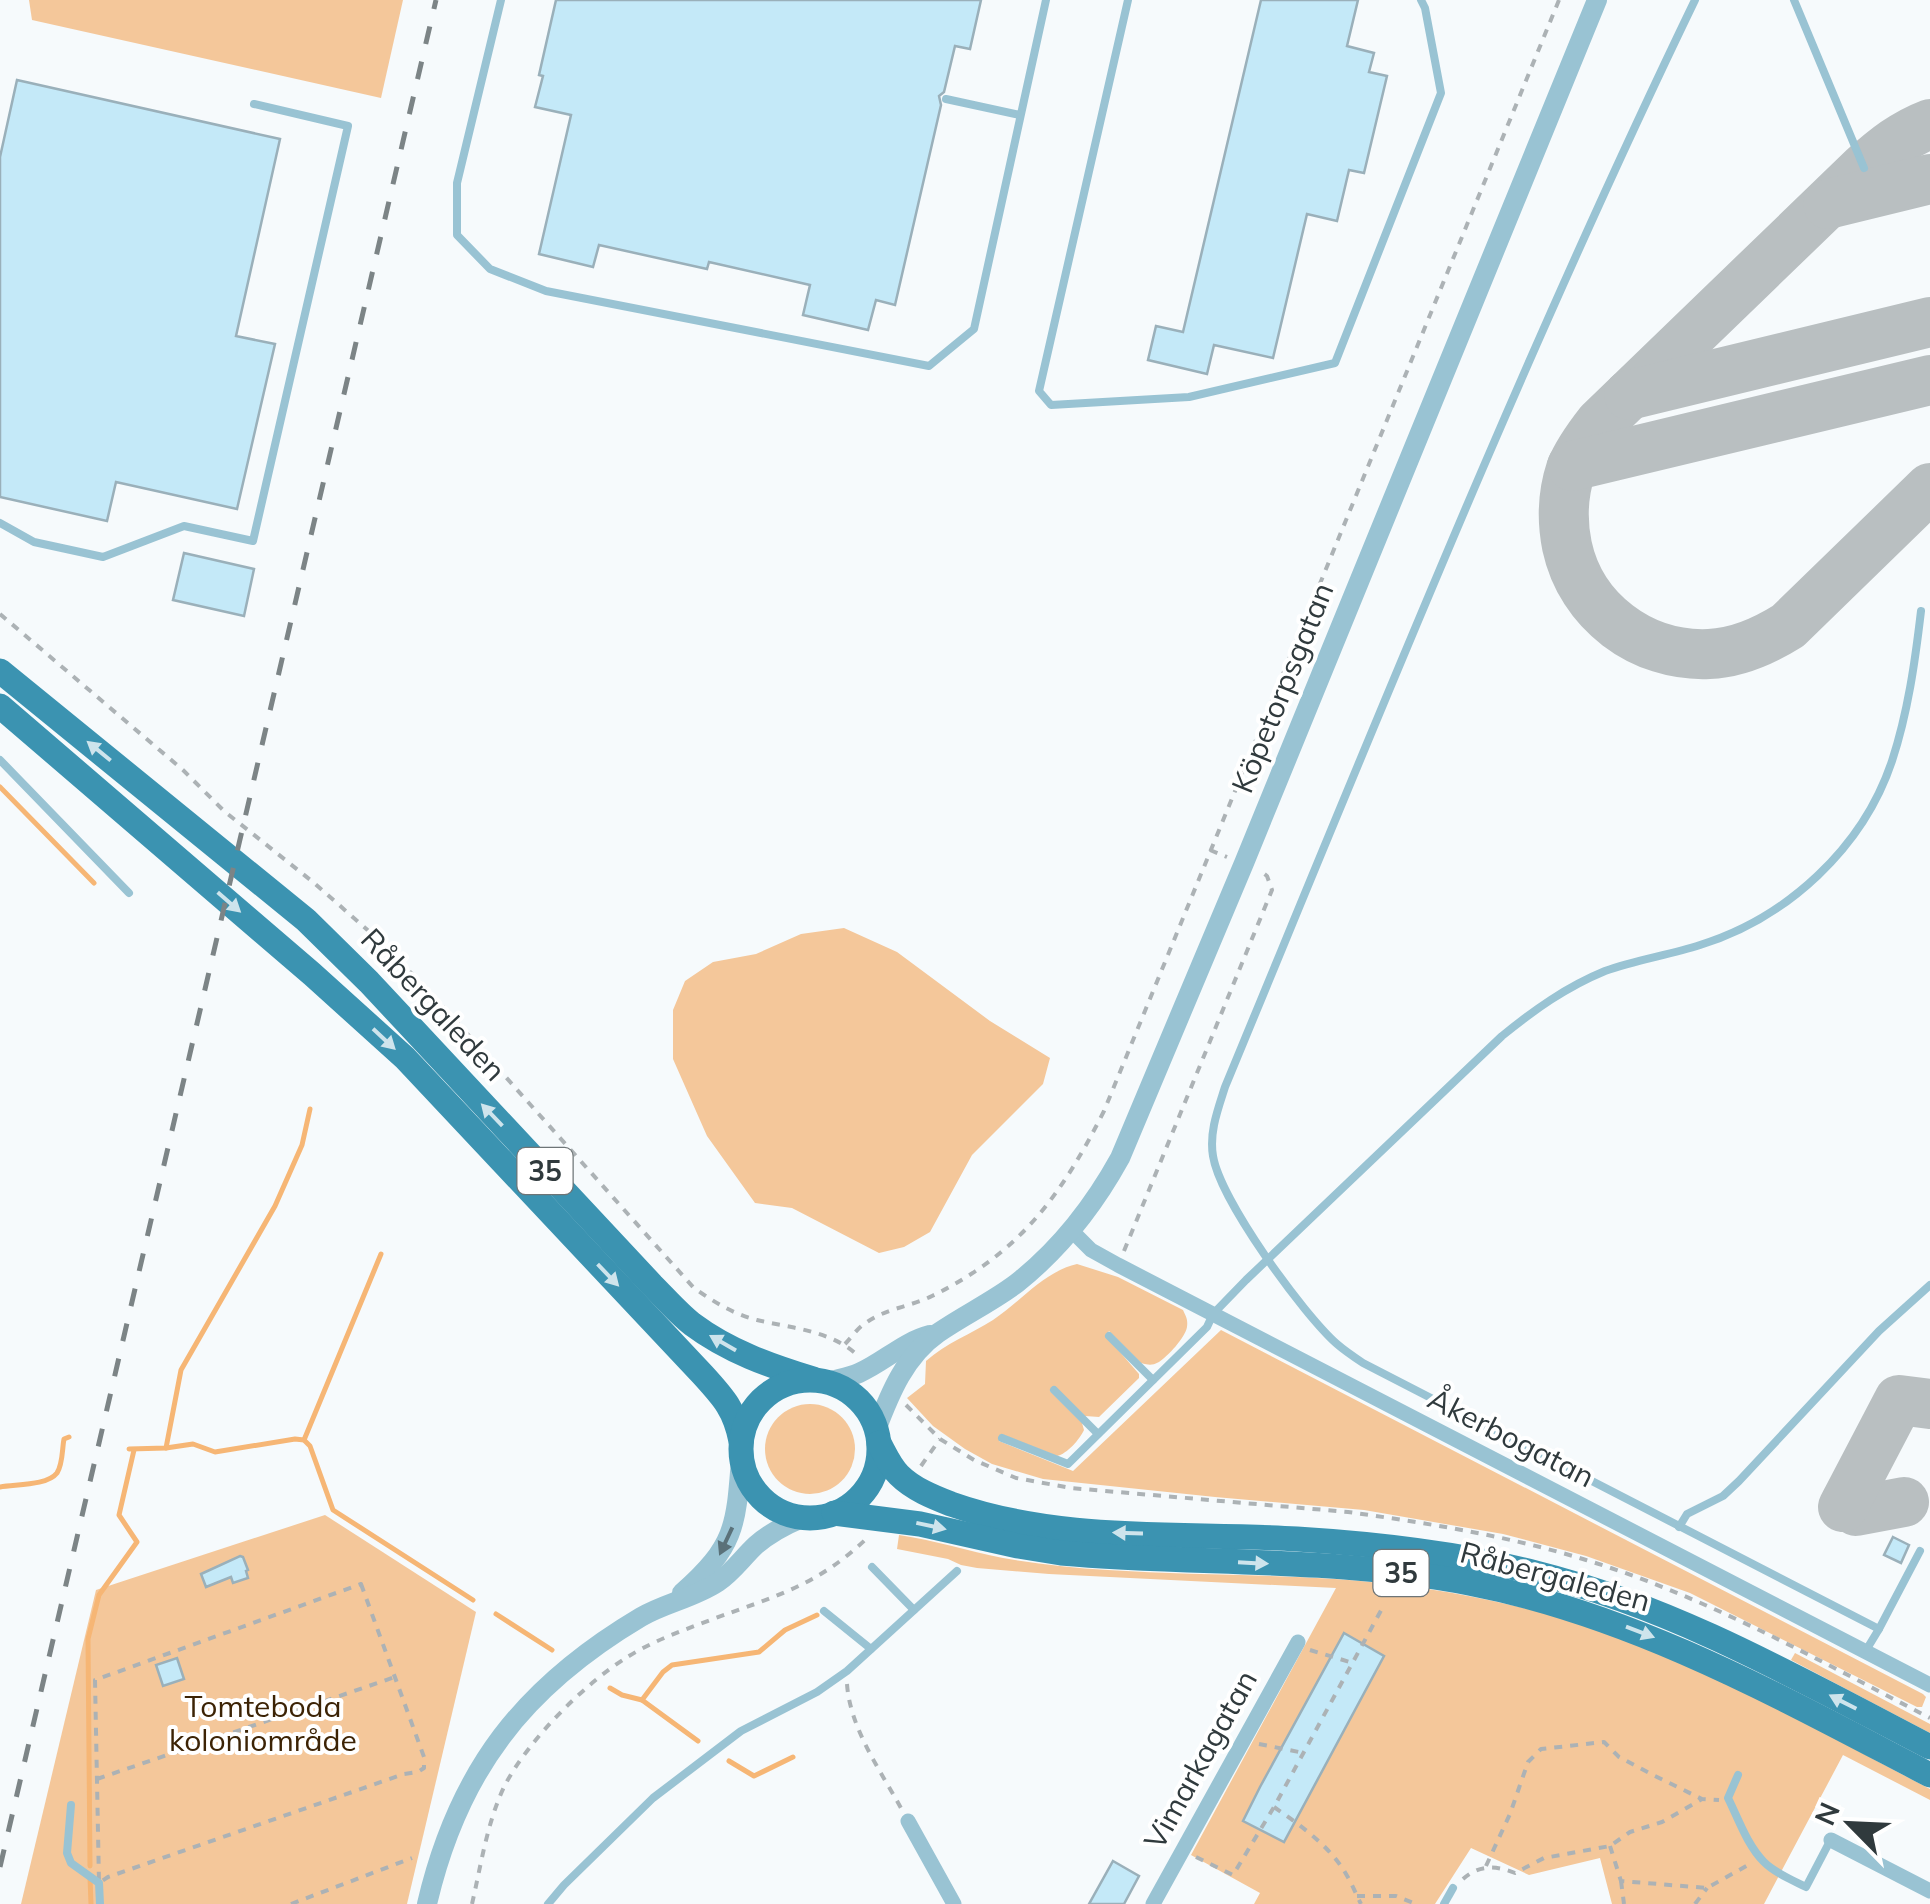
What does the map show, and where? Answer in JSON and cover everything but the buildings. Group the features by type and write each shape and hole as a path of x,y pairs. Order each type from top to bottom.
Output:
{"main road":[{"name":"Råbergaleden","path":"0,671 306,920 690,1322 764,1364 820,1380"},
{"name":"Råbergaleden","path":"0,706 404,1058 729,1404 737,1421 741,1450"},
{"name":"35","path":"820,1380 844,1389 858,1400 869,1413 878,1436"},
{"path":"741,1450 751,1412 764,1396 792,1382 820,1380"},
{"name":"Råbergaleden","path":"878,1436 898,1474 923,1492 984,1514 1024,1523 1102,1532 1291,1539 1404,1548 1536,1573 1635,1604 1722,1641 1930,1747"},
{"path":"834,1514 854,1502 868,1486 877,1465 878,1436"},
{"name":"35","path":"741,1450 748,1480 780,1512 802,1518 834,1514"},
{"name":"Råbergaleden","path":"834,1514 920,1524 1060,1552 1342,1566 1469,1583 1529,1597 1669,1644 1930,1775"}],"street":[{"name":"Köpetorpsgatan","path":"878,1436 896,1382 906,1366 937,1334 1016,1284 1055,1250 1106,1184 1134,1128 1244,863 1597,0"},
{"name":"Åkerbogatan","path":"1072,1231 1091,1250 1930,1685"},
{"name":"Köpetorpsgatan","path":"820,1380 857,1374 919,1338 937,1334"},
{"path":"671,1603 709,1570 722,1552 738,1504 741,1450"},
{"path":"427,1904 456,1812 479,1769 513,1720 549,1683 596,1645 645,1615 718,1582 777,1529 802,1518"},
{"name":"Vimarkagatan","path":"1153,1904 1297,1644"},
{"path":"908,1821 954,1904"},
{"path":"1831,1840 1930,1891"}],"lane":[{"path":"501,0 457,183 457,235 490,270 546,291 928,366 974,329 1046,0"},
{"path":"1128,0 1039,391 1051,405 1188,397 1335,363 1441,93 1421,0"},
{"path":"1694,0 1478,477 1224,1086 1214,1118 1213,1158 1230,1198 1268,1260 1337,1344 1363,1362 1879,1630"},
{"path":"1794,0 1864,168"},
{"path":"946,99 1020,115"},
{"path":"0,523 34,542 102,557 184,526 253,541 348,126 254,104"},
{"path":"1002,1438 1068,1464 1207,1327 1213,1314 1502,1036 1551,998 1605,972 1736,932 1806,886 1864,819 1891,763 1909,694 1921,611"},
{"path":"0,760 130,893"},
{"path":"1678,1528 1687,1514 1723,1496 1739,1481 1879,1331 1930,1284"},
{"path":"1110,1336 1153,1380"},
{"path":"1054,1390 1098,1434"},
{"path":"1865,1652 1920,1551"},
{"path":"872,1567 914,1610"},
{"path":"548,1904 653,1798 741,1731 818,1692 846,1671 957,1570"},
{"path":"824,1611 871,1650"},
{"path":"1738,1774 1728,1798 1762,1861 1806,1887 1831,1840"},
{"path":"71,1806 67,1853 71,1862 99,1883 100,1904"},
{"path":"1444,1904 1453,1888"}],"path":[{"path":"845,1344 868,1320 929,1297 1004,1250 1047,1206 1083,1152 1104,1112 1559,0"},
{"path":"0,614 183,770 224,811 372,934 429,991 693,1286 736,1313 845,1344 863,1359"},
{"path":"1118,1264 1272,890 1262,871 1210,850"},
{"path":"915,1474 940,1439"},
{"path":"472,1904 490,1826 505,1786 526,1753 586,1689 628,1656 671,1635 766,1602 813,1580 874,1530"},
{"path":"361,1584 424,1757 424,1768 99,1883 95,1680 361,1584"},
{"path":"1183,1850 1233,1875 1384,1605"},
{"path":"1297,1644 1353,1663"},
{"path":"846,1671 848,1699 864,1740 908,1821"},
{"path":"97,1779 395,1677"},
{"path":"1923,1715 1930,1702"},
{"path":"1243,1741 1304,1754"},
{"path":"1453,1888 1468,1874 1486,1866 1515,1872 1544,1858 1610,1846 1630,1832 1662,1822 1702,1800 1619,1756 1604,1742 1541,1749 1528,1762 1486,1866"},
{"path":"1274,1807 1323,1844 1346,1872 1361,1904"},
{"path":"1610,1846 1624,1904"},
{"path":"292,1904 412,1858"},
{"path":"1695,1904 1706,1888 1762,1861"},
{"path":"1621,1881 1706,1888"},
{"path":"1357,1896 1396,1896 1416,1904"}],"green space":[{"path":"29,0 403,0 381,98 32,20"},
{"path":"844,928 897,952 990,1021 1050,1058 1043,1084 972,1155 930,1232 904,1247 879,1253 792,1208 755,1203 707,1136 673,1059 673,1010 685,981 713,962 756,954 801,934"},
{"path":"1077,1264 1118,1277 1183,1310 1186,1331 1167,1356 1150,1365 1141,1363 1109,1331 1106,1336 1139,1378 1099,1417 1085,1416 1054,1386 1050,1391 1082,1423 1084,1430 1065,1452 1057,1456 1001,1434 999,1441 1073,1471 1221,1330 1923,1694 1926,1697 1922,1707 1690,1593 1586,1556 1503,1534 1364,1510 1043,1479 992,1464 933,1426 907,1398 925,1384 926,1361 993,1320 1054,1273"},
{"path":"810,1404 842,1417 855,1449 842,1481 810,1494 778,1481 765,1449 778,1417"},
{"name":"Tomteboda koloniområde","path":"325,1515 476,1612 407,1904 21,1904 96,1590"},
{"path":"899,1535 1055,1566 1358,1581 1448,1592 1515,1606 1624,1639 1728,1684 1930,1789 1930,1800 1843,1755 1764,1904 1612,1904 1600,1858 1529,1875 1471,1848 1435,1904 1254,1904 1260,1893 1191,1855 1336,1588 977,1568 897,1549"},
{"path":"1795,1653 1930,1724 1930,1733 1791,1660"}],"waterway":[{"path":"0,787 94,883"},
{"path":"166,1448 181,1370 275,1206 302,1145 310,1109"},
{"path":"304,1440 381,1254"},
{"path":"0,1487 52,1477 60,1465 64,1439 69,1437"},
{"path":"129,1449 193,1444 215,1452 304,1440 310,1446 333,1510 473,1600"},
{"path":"90,1866 88,1639 99,1595 137,1542 119,1515 134,1450"},
{"path":"496,1614 552,1650"},
{"path":"642,1700 672,1665 759,1652 785,1630 817,1615"},
{"path":"610,1688 642,1700 698,1741"},
{"path":"729,1761 754,1776 793,1757"},
{"path":"90,1877 91,1904"}],"taxiway":[{"path":"1930,124 1895,143 1864,168 1600,423 1571,469 1565,497 1565,536 1574,569 1586,591 1618,626 1660,648 1720,653 1750,645 1788,626 1930,488"},
{"path":"1828,204 1930,179"},
{"path":"1629,395 1930,322"},
{"path":"1572,466 1930,380"},
{"path":"1843,1507 1899,1400 1930,1404"},
{"path":"1846,1502 1856,1511 1904,1502"}],"railway":[{"path":"0,1867 436,0"}]}
